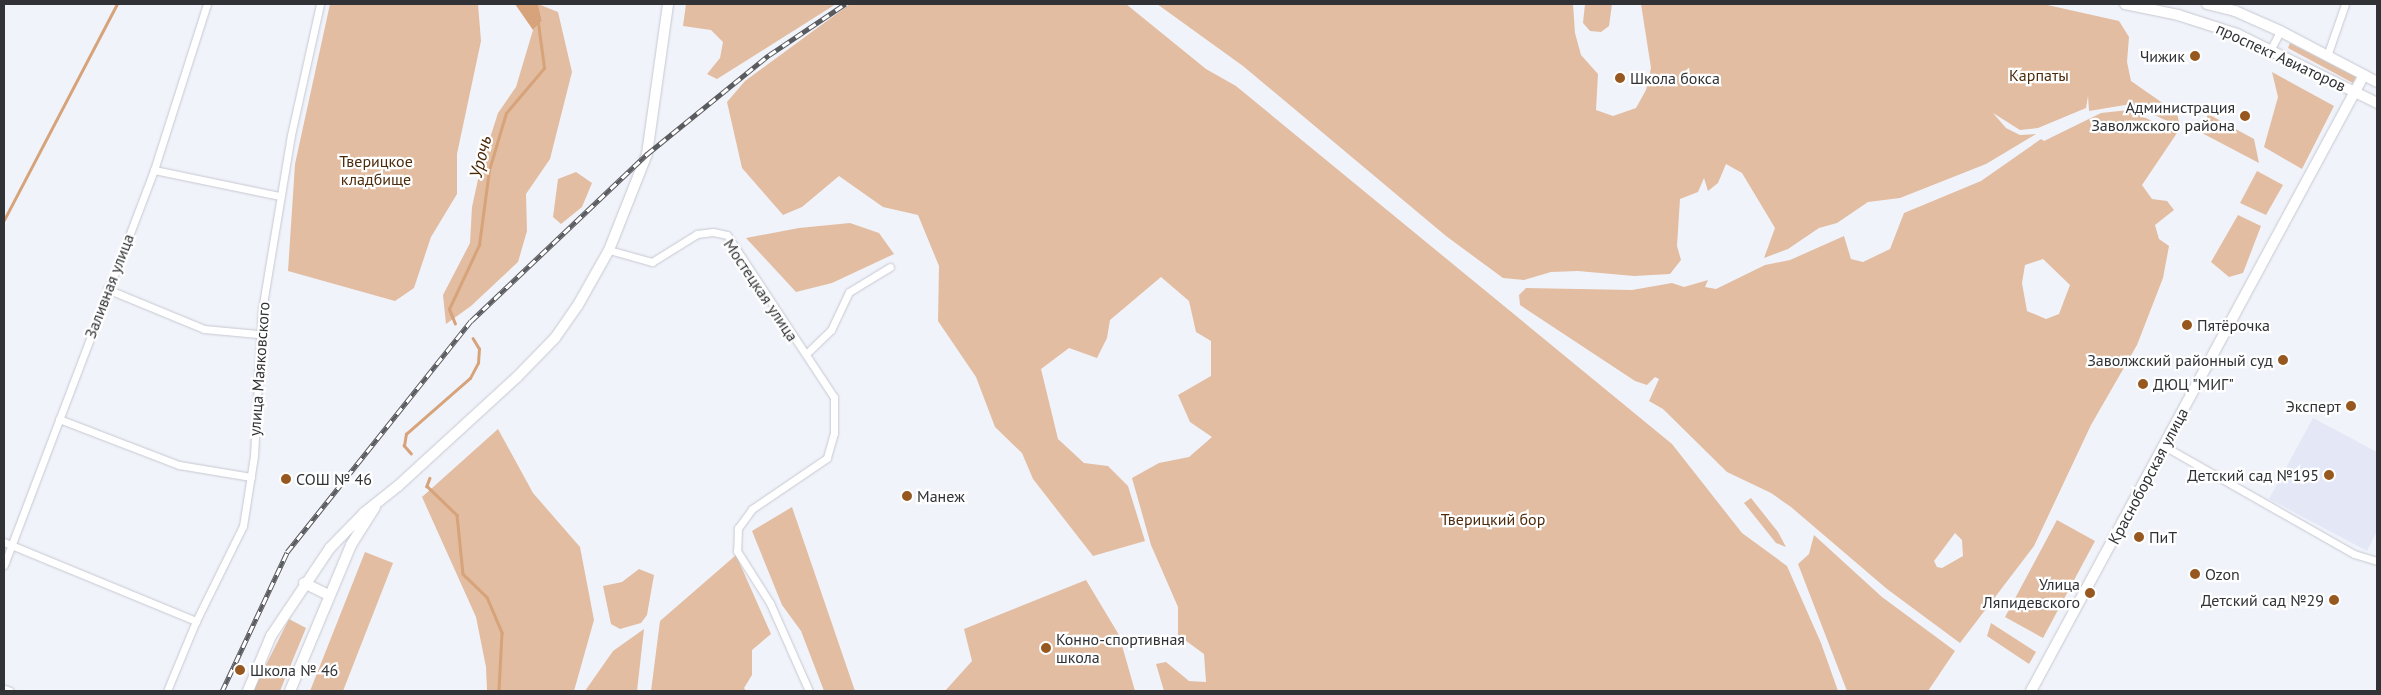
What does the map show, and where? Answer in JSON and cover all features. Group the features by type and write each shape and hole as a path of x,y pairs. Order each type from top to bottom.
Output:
{"main road":[{"path":"248,691 271,636 304,583 330,548 517,377 554,338 578,305 609,250 646,154 668,4"},
{"name":"проспект Авиаторов","path":"2125,4 2208,23 2271,49 2377,103"},
{"name":"проспект Авиаторов","path":"2208,4 2235,11 2280,31 2377,82"},
{"name":"Красноборская улица","path":"2031,691 2364,75"},
{"path":"290,691 351,545 379,502"},
{"path":"304,583 329,595"}],"street":[{"name":"Заливная улица","path":"4,565 107,289 154,170 207,4"},
{"name":"улица Маяковского","path":"167,691 196,621 243,526 251,477 258,334 280,196 320,4"},
{"path":"2327,56 2344,4"},
{"path":"2271,49 2280,31"},
{"path":"154,170 280,196"},
{"name":"Мостецкая улица","path":"609,250 652,262 697,234 713,232 727,235 834,397 834,433 827,458 752,509 738,528 737,551 770,603 809,691"},
{"path":"806,354 831,330 849,292 890,268"},
{"path":"107,289 204,330 258,334"},
{"path":"59,419 179,465 251,477"},
{"path":"2164,446 2354,554 2377,560"},
{"path":"4,542 196,621"},
{"path":"4,689 10,691"}],"shaded area":[{"path":"515,4 538,4 542,21 533,30"},
{"name":"Детский сад №195","path":"2313,418 2377,452 2377,531 2367,551 2269,499"}],"green space":[{"name":"Тверицкое кладбище","path":"330,4 478,4 481,41 457,154 457,194 431,237 414,288 395,301 288,271 295,164"},
{"path":"538,4 558,12 572,72 550,159 526,194 527,231 518,262 471,306 446,324 443,295 470,243 472,207 481,166 498,113 516,87 533,30 542,21"},
{"path":"686,4 836,4 717,79 707,74 720,58 723,42 711,30 683,26"},
{"name":"Тверицкий бор","path":"850,4 1126,4 1206,69 1236,86 1672,444 1742,533 1787,566 1821,643 1838,691 1164,691 1156,664 1166,662 1189,681 1206,682 1204,654 1178,635 1178,607 1151,545 1132,478 1159,463 1189,457 1212,437 1190,422 1178,395 1211,376 1211,341 1196,332 1189,301 1161,277 1110,320 1107,338 1097,358 1069,348 1041,369 1058,439 1084,463 1108,466 1128,486 1145,541 1093,556 1033,479 1022,453 995,427 976,377 938,321 939,266 918,215 883,207 839,176 802,207 783,215 742,168 727,102 745,81"},
{"name":"Карпаты","path":"1157,4 1573,4 1575,33 1581,55 1598,74 1596,110 1613,116 1636,108 1646,90 1651,68 1641,4 2043,4 2119,21 2129,37 2127,62 2131,81 2177,113 2180,127 2131,104 2089,111 2088,96 2086,108 2038,128 2020,130 1993,113 2006,128 2020,135 2036,134 1986,164 1900,198 1868,202 1837,223 1819,228 1788,249 1764,258 1775,228 1742,173 1726,164 1718,183 1708,191 1704,178 1698,192 1680,199 1677,246 1681,260 1670,274 1634,276 1578,271 1551,272 1524,280 1503,278 1446,236 1243,66"},
{"path":"1585,4 1612,4 1609,26 1601,32 1590,31 1583,23"},
{"path":"2290,43 2356,77 2353,83 2288,48"},
{"path":"2272,72 2334,106 2302,169 2264,147 2278,97"},
{"path":"2129,110 2177,133 2142,185 2152,199 2167,201 2174,210 2155,225 2159,239 2169,246 2163,278 2137,345 2091,425 2034,546 1960,643 1887,589 1791,507 1771,493 1727,472 1663,409 1649,401 1659,379 1655,377 1647,385 1635,381 1520,305 1519,295 1526,288 1632,290 1672,283 1684,287 1708,280 1705,287 1716,289 1765,265 1790,260 1844,236 1851,259 1863,262 1890,249 1904,213 1981,181 2041,139 2044,141 2101,113","holes":["2043,259 2070,285 2059,314 2046,319 2027,311 2022,283 2025,265","1955,533 1962,540 1963,556 1942,568 1937,567 1934,561"]},
{"path":"2208,114 2254,139 2259,163 2200,132"},
{"path":"2257,171 2283,185 2266,215 2240,203"},
{"path":"576,172 592,183 582,207 561,224 553,217 558,179"},
{"path":"2238,215 2261,226 2243,273 2229,277 2211,262"},
{"path":"850,223 879,233 894,254 832,283 796,292 746,238 799,228"},
{"path":"498,429 533,493 580,547 594,620 574,691 487,691 486,667 476,617 422,497"},
{"path":"1751,498 1778,532 1786,547 1776,543 1744,503"},
{"path":"792,507 855,691 824,691 801,631 782,605 752,531"},
{"path":"2057,520 2095,541 2043,638 2005,617"},
{"path":"1814,535 1882,597 1955,651 1928,691 1847,691 1798,564 1809,554"},
{"path":"365,552 393,563 343,691 310,691"},
{"path":"736,555 771,634 752,650 752,675 744,688 746,691 651,691 660,621"},
{"path":"639,569 654,575 647,615 641,623 620,629 611,624 603,586 622,582"},
{"name":"Конно-спортивная школа","path":"1086,580 1119,635 1135,691 945,691 972,661 964,629"},
{"path":"289,619 306,628 280,691 253,691"},
{"path":"1991,623 2036,652 2029,664 1987,636"},
{"path":"644,629 637,691 585,691 613,651"}],"waterway":[{"path":"4,220 117,4"},
{"name":"Урочь","path":"455,324 449,309 479,245 489,170 506,113 544,68 538,23"},
{"name":"Урочь","path":"411,454 404,446 406,434 470,378 478,363 479,349 473,339"},
{"name":"Урочь","path":"430,478 427,486 457,515 463,574 487,597 502,633 499,691"}],"railway":[{"path":"222,691 287,552 471,321 647,154 769,55 845,4"}],"place":[{"name":"Чижик","path":"2195,56"},
{"name":"Школа бокса","path":"1620,78"},
{"name":"Администрация Заволжского района","path":"2245,116"},
{"name":"Пятёрочка","path":"2187,325"},
{"name":"Заволжский районный суд","path":"2283,360"},
{"name":"ДЮЦ \"МИГ\"","path":"2143,384"},
{"name":"Эксперт","path":"2351,406"},
{"name":"Детский сад №195","path":"2329,475"},
{"name":"СОШ № 46","path":"286,479"},
{"name":"Манеж","path":"907,496"},
{"name":"ПиТ","path":"2139,537"},
{"name":"Ozon","path":"2195,574"},
{"name":"Улица Ляпидевского","path":"2090,593"},
{"name":"Детский сад №29","path":"2334,600"},
{"name":"Конно-спортивная школа","path":"1046,648"},
{"name":"Школа № 46","path":"240,670"}]}
